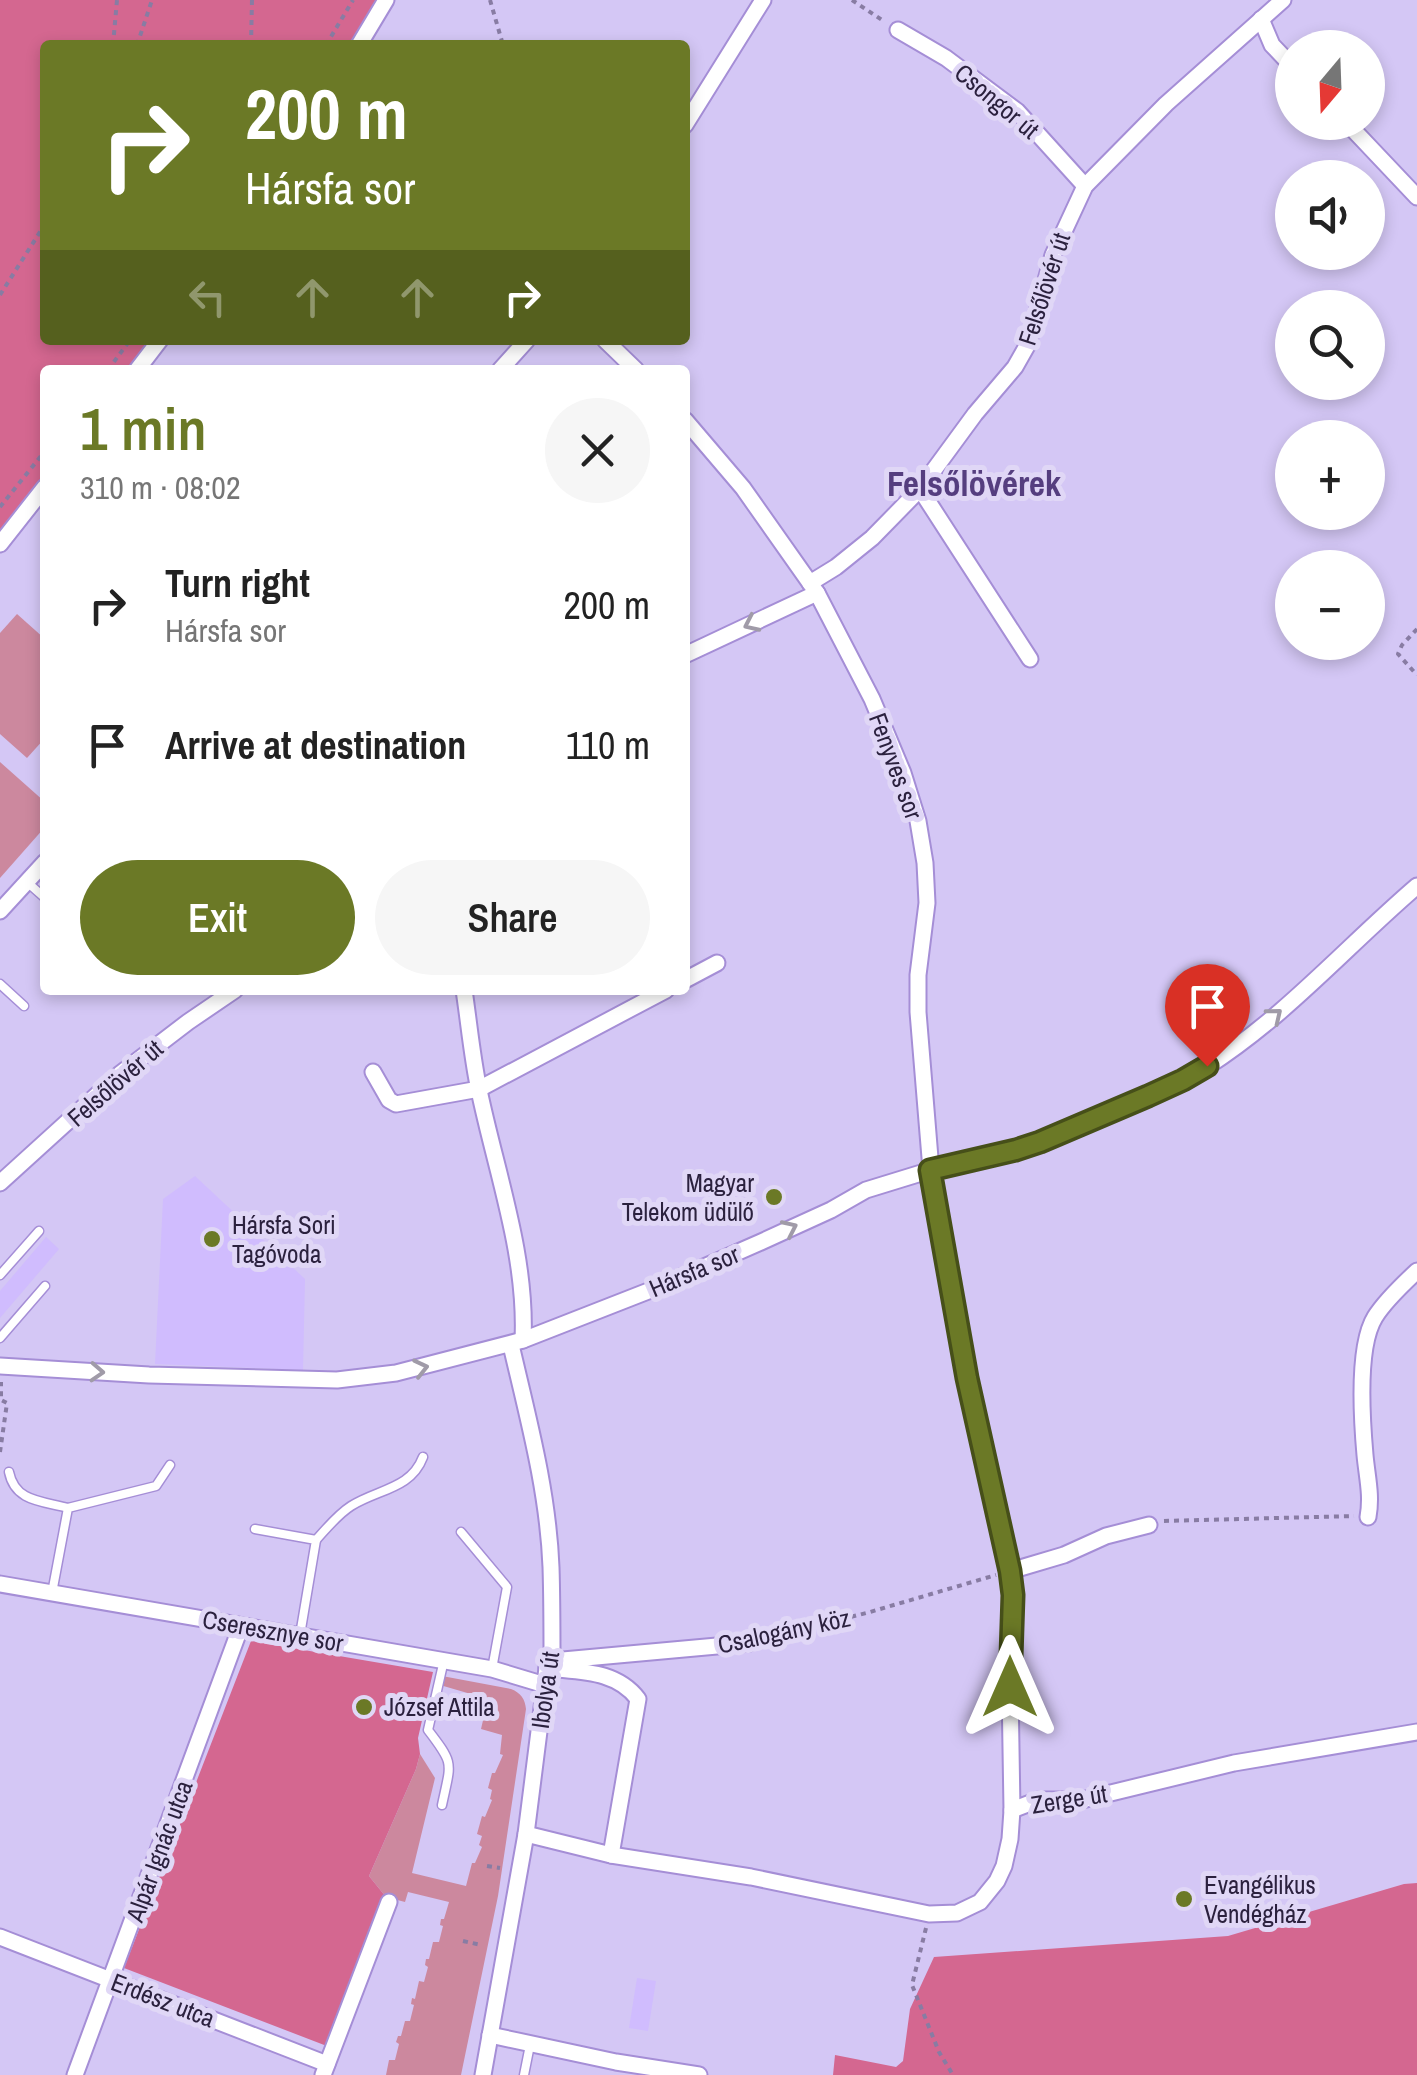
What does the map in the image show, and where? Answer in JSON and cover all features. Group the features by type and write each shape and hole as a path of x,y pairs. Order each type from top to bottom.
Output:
{"street":[{"path":"362,40 386,0"},
{"path":"690,117 764,0"},
{"name":"Felsőlövér út","path":"690,652 814,588 872,538 920,489 1015,367 1028,344 1053,255 1085,186 1166,104 1283,0"},
{"path":"1261,19 1275,47"},
{"name":"Csongor út","path":"898,30 946,58 1017,111 1085,186"},
{"path":"1363,140 1417,197"},
{"path":"141,365 156,345"},
{"path":"505,365 523,345"},
{"path":"609,345 631,365"},
{"name":"Fenyves sor","path":"690,426 743,488 814,588 872,699 918,821 927,902 918,994 930,1170 967,1378 1013,1595 1012,1810"},
{"path":"920,489 1030,659"},
{"path":"0,544 40,493"},
{"path":"0,911 40,868"},
{"name":"Hársfa sor","path":"0,1366 358,1379 433,1365 517,1342 744,1250 866,1190 1040,1142 1183,1080 1235,1048 1308,989 1417,886"},
{"path":"690,977 716,964"},
{"name":"Felsőlövér út","path":"0,1183 120,1074 228,995"},
{"name":"Ibolya út","path":"465,995 479,1089 519,1270 524,1312 517,1342 551,1565 548,1671 526,1834 482,2075"},
{"path":"374,1072 389,1100 396,1104 479,1089 657,995"},
{"path":"1368,1516 1372,1498 1362,1393 1370,1331 1375,1318 1417,1271"},
{"path":"1010,1571 1064,1555 1106,1536 1149,1525"},
{"name":"Cseresznye sor","path":"0,1584 492,1669 548,1671"},
{"name":"Alpár Ignác utca","path":"75,2075 241,1626"},
{"name":"Csalogány köz","path":"548,1671 750,1643"},
{"path":"548,1671 612,1677 629,1687 638,1699 611,1855"},
{"name":"Zerge út","path":"526,1834 611,1855 944,1915 980,1902 989,1892 1004,1866 1012,1810 1038,1800 1082,1800 1234,1763 1417,1732"},
{"path":"325,2069 389,1902"},
{"name":"Erdész utca","path":"0,1937 325,2069"},
{"path":"490,2035 616,2069 699,2075"}],"lane":[{"path":"27,882 40,894"},
{"path":"0,984 24,1006"},
{"path":"0,1275 39,1231"},
{"path":"0,1258 8,1266"},
{"path":"0,1338 45,1286"},
{"path":"300,1635 316,1540 340,1513 410,1478 424,1457"},
{"path":"9,1472 12,1486 21,1496 68,1508 156,1486 170,1465"},
{"path":"52,1594 68,1508"},
{"path":"255,1529 316,1540"},
{"path":"461,1532 507,1586 492,1669"},
{"path":"442,1805 450,1768 447,1754 428,1730 444,1660"},
{"path":"524,2075 530,2044"}],"path":[{"path":"113,40 117,0"},
{"path":"140,40 152,0"},
{"path":"251,40 252,0"},
{"path":"329,40 353,0"},
{"path":"490,0 502,40"},
{"path":"852,0 898,30"},
{"path":"0,295 40,232"},
{"path":"0,507 40,458"},
{"path":"1417,630 1398,654 1417,675"},
{"path":"0,1452 7,1403 1,1400 1,1389"},
{"path":"1149,1525 1168,1520 1368,1516"},
{"name":"Csalogány köz","path":"750,1643 1010,1571"},
{"path":"487,1866 500,1868"},
{"path":"930,1914 912,1985 939,2052 953,2075"},
{"path":"463,1941 481,1944"}],"shaded area":[{"path":"0,0 376,0 353,40 40,40 40,345 148,345 133,365 40,365 40,485 0,537"},
{"path":"17,614 40,635 40,744 27,758 0,734 0,633"},
{"path":"0,762 40,798 40,833 0,878"},
{"name":"Hársfa Sori Tagóvoda","path":"195,1176 305,1279 303,1370 155,1364 163,1199"},
{"path":"46,1237 59,1249 0,1318 0,1291"},
{"path":"251,1641 433,1672 418,1738 420,1754 416,1769 369,1876 386,1897 332,2048 124,1968"},
{"path":"442,1676 511,1689 522,1697 526,1709 498,1896 461,2075 386,2075 389,2060 395,2060 398,2036 405,2021 410,2021 412,1998 415,1999 419,1981 424,1982 426,1959 433,1942 439,1942 441,1919 449,1902 408,1892 405,1902 386,1897 369,1876 420,1754 435,1778 412,1873 466,1886 472,1863 482,1847 482,1836 477,1834 492,1800 492,1790 488,1788 492,1773 503,1755 502,1735 481,1729 488,1699 440,1685"},
{"path":"1417,1883 1417,2075 833,2075 835,2055 896,2067 903,2061 910,2009 934,1957 1228,1936"},
{"path":"637,1978 656,1981 648,2031 629,2028"}],"place":[{"name":"Magyar Telekom üdülő","path":"774,1197"},
{"name":"Hársfa Sori Tagóvoda","path":"212,1239"},
{"name":"József Attila","path":"364,1707"},
{"name":"Evangélikus Vendégház","path":"1184,1899"}],"district":[{"name":"Felsőlövérek","path":"974,484"}],"route":[{"path":"1010,1687 1010,1571 967,1378 930,1170 1040,1142 1207,1066"}]}
